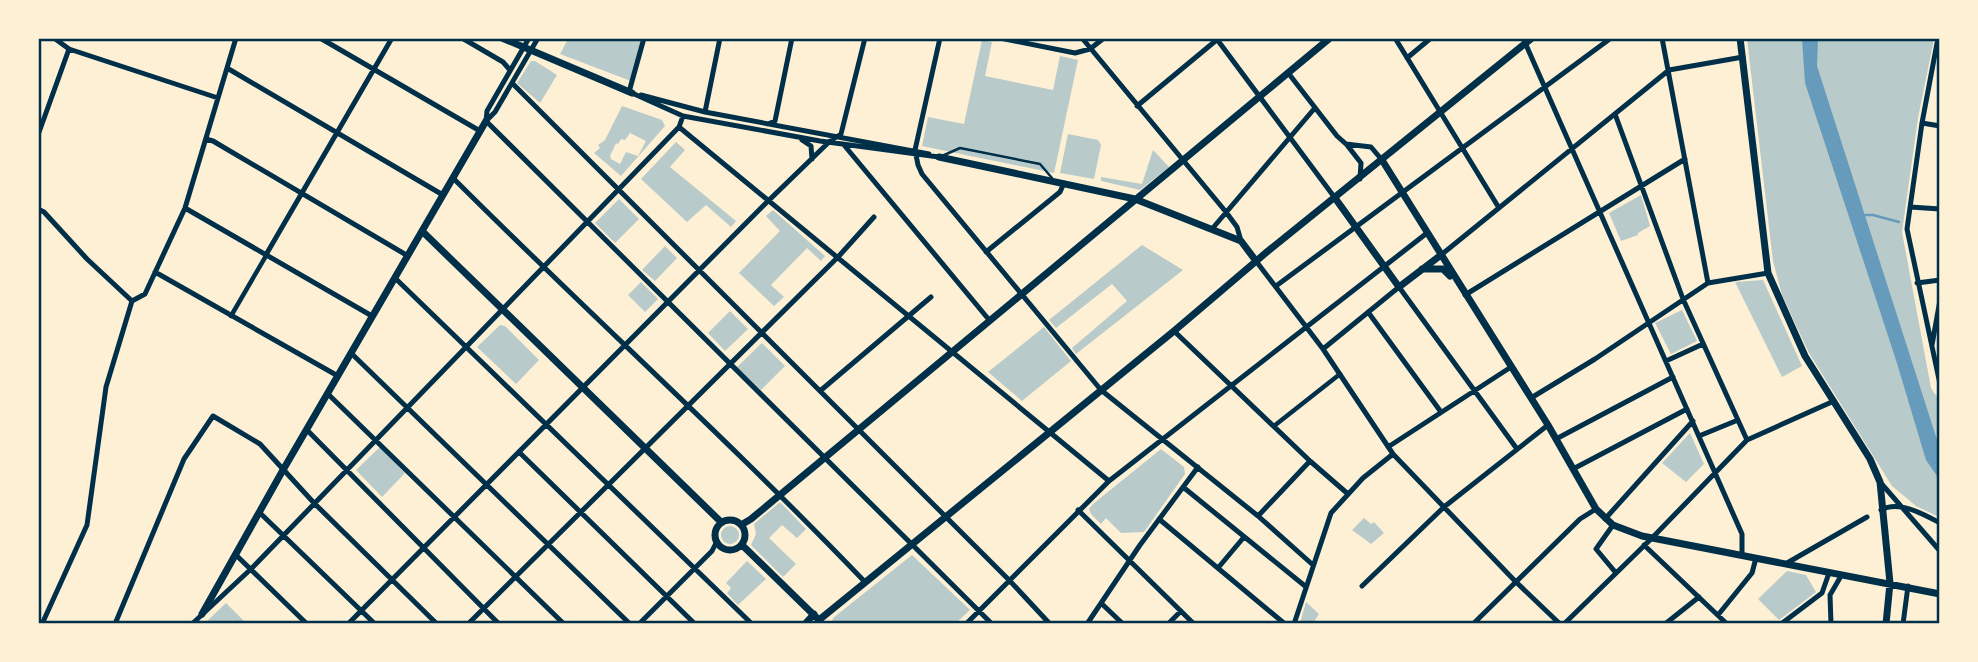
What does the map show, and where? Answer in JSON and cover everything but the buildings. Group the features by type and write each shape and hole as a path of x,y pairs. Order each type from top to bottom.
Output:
{"street":[{"path":"54,38 69,49 218,98"},
{"path":"42,624 87,525 106,387 132,301 145,293 185,208 236,38"},
{"path":"320,38 480,131"},
{"path":"231,316 392,38"},
{"path":"462,38 503,62 510,71"},
{"path":"486,121 487,111 529,38"},
{"path":"202,614 372,316 486,121 513,84 538,38"},
{"path":"630,92 644,38"},
{"path":"705,112 720,38"},
{"path":"768,124 775,121 792,38"},
{"path":"348,624 768,201 829,142 839,136 844,130 865,38"},
{"path":"940,38 915,153 922,174 1101,390 1258,516 1313,565"},
{"path":"1000,38 1075,53 1090,49 1104,38"},
{"path":"1082,38 1226,212 1237,228 1241,241 1323,349 1393,454 1515,581 1562,624 1653,538 1747,440 1834,401"},
{"path":"1314,38 1320,47"},
{"path":"741,525 1330,38"},
{"path":"1395,38 1499,208"},
{"path":"1407,58 1431,38"},
{"path":"1276,286 1611,38"},
{"path":"1662,38 1709,283"},
{"path":"1741,38 1768,273 1805,356 1870,459 1880,482 1940,551"},
{"path":"1938,38 1936,65 1922,123 1908,229 1917,283 1940,384"},
{"path":"504,39 683,116 844,145 939,157 1064,183 1135,199 1241,241"},
{"path":"1137,106 1217,39 1517,449"},
{"path":"804,624 819,619 912,545 1527,40 1545,88 1742,534 1742,555"},
{"path":"38,135 69,49"},
{"path":"1323,349 1669,70 1743,57"},
{"path":"227,68 443,195"},
{"path":"1289,74 1314,109 1361,163 1360,179"},
{"path":"513,84 1050,624"},
{"path":"630,92 705,112 839,136 915,153"},
{"path":"1212,229 1314,109"},
{"path":"1615,114 1683,299 1747,440"},
{"path":"192,624 252,568 680,127 683,116"},
{"path":"486,121 992,624"},
{"path":"1922,123 1940,126"},
{"path":"680,127 1110,481"},
{"path":"796,137 811,146 812,159"},
{"path":"206,139 408,256"},
{"path":"1346,144 1371,147 1382,160 1548,425 1596,509 1613,526 1653,538 1940,594"},
{"path":"844,145 990,321"},
{"path":"1465,295 1685,159"},
{"path":"453,178 780,495 865,582"},
{"path":"986,252 1060,192 1064,183"},
{"path":"1910,207 1940,209"},
{"path":"185,208 372,316"},
{"path":"38,209 132,301"},
{"path":"468,624 839,257 874,217"},
{"path":"422,232 721,522"},
{"path":"966,624 1110,481 1427,233"},
{"path":"1422,270 1443,269 1457,282"},
{"path":"155,272 338,376"},
{"path":"1531,398 1709,283 1768,273"},
{"path":"395,278 752,624"},
{"path":"1917,283 1940,280"},
{"path":"820,391 931,297"},
{"path":"1931,348 1940,300"},
{"path":"1368,312 1441,412"},
{"path":"1174,331 1348,494"},
{"path":"1666,360 1703,344"},
{"path":"351,353 630,624"},
{"path":"1388,447 1511,367"},
{"path":"1274,426 1340,374"},
{"path":"1556,439 1673,377"},
{"path":"328,394 564,624"},
{"path":"1573,469 1687,409"},
{"path":"115,624 184,459 213,416 260,444 314,503 438,624"},
{"path":"1699,436 1738,420"},
{"path":"1605,519 1693,421"},
{"path":"1362,586 1444,507 1548,425"},
{"path":"307,430 499,624"},
{"path":"519,452 695,624"},
{"path":"1294,624 1331,513 1363,478 1393,454"},
{"path":"1258,516 1310,461"},
{"path":"1087,624 1198,467"},
{"path":"1880,482 1890,583 1886,624"},
{"path":"1183,487 1305,586"},
{"path":"1881,510 1890,505 1902,507 1940,523"},
{"path":"1473,624 1580,519 1596,509"},
{"path":"1078,510 1194,624"},
{"path":"259,512 375,624"},
{"path":"1787,563 1867,517"},
{"path":"1159,519 1285,624"},
{"path":"734,520 741,525 746,534 742,545 729,551 716,543 714,534 721,522 734,520"},
{"path":"1613,526 1595,549 1616,573"},
{"path":"1218,568 1244,537"},
{"path":"639,624 716,543"},
{"path":"742,545 819,619"},
{"path":"1644,545 1727,624"},
{"path":"235,554 307,624"},
{"path":"1718,615 1752,573 1756,558"},
{"path":"1781,624 1822,593 1829,573"},
{"path":"1831,624 1830,595 1842,576"},
{"path":"1903,624 1908,586"},
{"path":"1822,593 1830,595"},
{"path":"1665,624 1699,597"},
{"path":"1101,603 1123,624"},
{"path":"1168,624 1181,611"}],"lane":[{"path":"939,157 960,148 1040,164 1054,181"}],"shaded area":[{"path":"568,39 641,39 631,81 560,54"},
{"path":"1747,39 1934,39 1918,118 1902,232 1931,388 1939,400 1939,517 1916,506 1892,486 1809,353 1782,295 1773,261"},
{"path":"982,40 992,42 985,76 1053,90 1060,56 1078,60 1054,173 922,146 928,117 964,124"},
{"path":"531,61 557,75 540,103 517,83"},
{"path":"622,106 662,120 665,126 621,176 594,153 600,148 598,145 605,140","holes":["630,133 646,141 638,156 626,152 620,164 611,159 616,143 621,139 625,140"]},
{"path":"1068,134 1098,140 1101,145 1094,179 1060,173"},
{"path":"676,142 685,150 670,167 736,221 731,227 706,205 687,222 641,179"},
{"path":"1153,150 1169,167 1140,190 1101,181 1101,177 1142,184"},
{"path":"1641,195 1650,226 1638,235 1621,241 1609,213"},
{"path":"619,199 639,219 615,243 595,223"},
{"path":"773,210 825,256 821,261 807,248 771,285 784,297 774,306 739,273 780,231 766,216"},
{"path":"1142,245 1183,270 1076,354 1072,348 1127,301 1112,284 1056,328 1049,320"},
{"path":"665,246 677,258 655,281 642,270"},
{"path":"1763,280 1802,366 1782,377 1735,282"},
{"path":"641,282 658,299 645,312 628,295"},
{"path":"1682,310 1697,341 1671,354 1655,323"},
{"path":"730,311 748,329 725,351 708,333"},
{"path":"500,325 505,326 539,360 516,384 477,347"},
{"path":"1044,327 1071,361 1022,401 988,372"},
{"path":"762,343 785,366 761,390 737,367"},
{"path":"1690,433 1704,464 1686,482 1662,463"},
{"path":"380,447 405,473 382,497 356,470"},
{"path":"1161,449 1184,467 1185,474 1144,532 1121,533 1106,518 1101,524 1089,509 1093,504"},
{"path":"779,503 806,529 797,538 782,525 769,538 796,564 783,577 751,545 756,534 754,524"},
{"path":"1364,518 1371,524 1374,522 1384,533 1371,544 1352,530"},
{"path":"730,526 736,529 739,535 736,541 730,544 724,541 721,535 724,529"},
{"path":"912,555 970,610 956,623 832,623 833,618"},
{"path":"747,561 766,579 738,605 727,593 731,588 726,583"},
{"path":"1787,571 1806,575 1816,592 1779,620 1758,599"},
{"path":"1306,602 1319,614 1315,620 1317,623 1300,623"},
{"path":"226,603 246,623 205,623"}],"water":[{"path":"1802,39 1818,39 1817,66 1939,446 1939,479 1926,460 1805,83"}],"waterway":[{"path":"1865,215 1899,222"}]}
